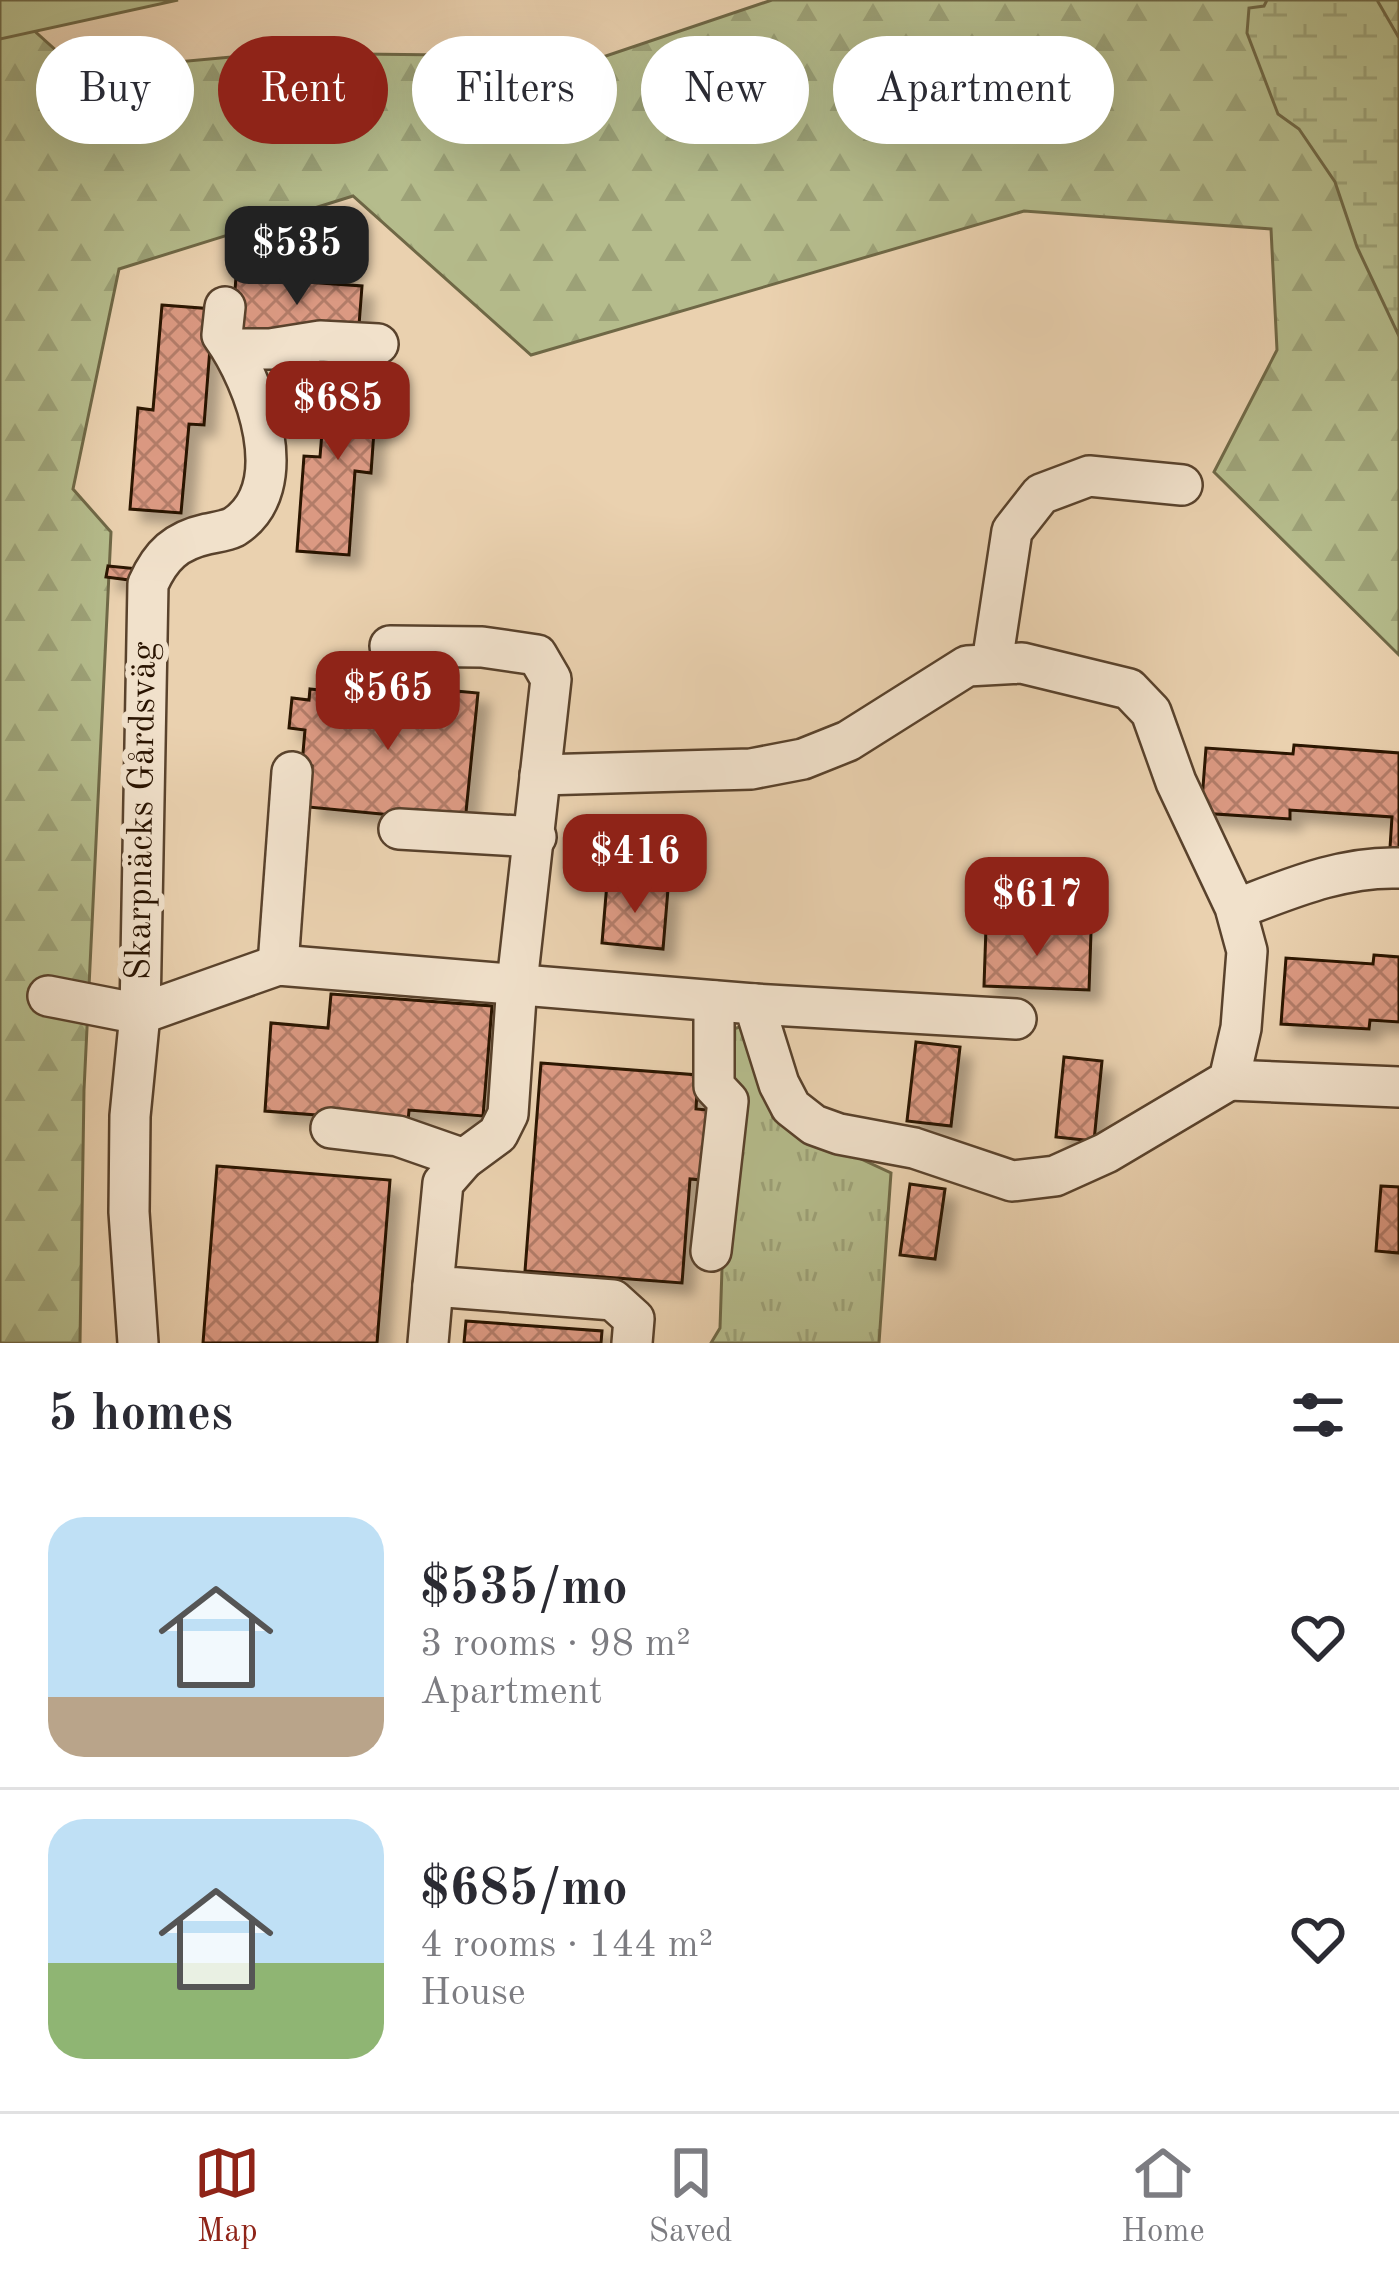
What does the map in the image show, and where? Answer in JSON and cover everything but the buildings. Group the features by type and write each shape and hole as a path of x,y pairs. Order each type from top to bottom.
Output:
{"street":[{"name":"Skarpnäcks Gårdsväg","path":"138,1343 129,1193 130,1116 140,1014 148,584 158,561 182,540 231,529 256,508 266,475 268,447 233,349 222,335 224,307"},
{"path":"233,349 320,341 378,344"},
{"path":"992,663 1012,531 1041,494 1089,476 1182,485"},
{"path":"390,646 482,646 537,655 551,679 517,983 508,1114 498,1134 443,1183 428,1343"},
{"path":"540,775 751,769 803,759 848,741 968,666 1022,663 1130,688 1150,712 1176,782 1236,909 1247,951 1241,1028 1229,1080"},
{"path":"278,965 292,772"},
{"path":"399,829 536,837"},
{"path":"1236,909 1316,879 1379,867 1399,868"},
{"path":"48,996 140,1014 278,965 754,1004 1016,1019"},
{"path":"711,1251 728,1101 714,1086 714,1001"},
{"path":"754,1004 779,1084 791,1107 814,1125 914,1148 1012,1181 1054,1176 1106,1153 1229,1080 1399,1088"},
{"path":"331,1128 398,1136 464,1160"},
{"path":"433,1286 613,1300 634,1318 632,1343"}],"green space":[{"path":"0,0 40,36 36,36 36,144 194,144 194,60 218,58 218,144 388,144 388,54 412,55 412,144 617,144 617,52 641,44 641,144 809,144 809,36 665,36 772,0 1399,0 1399,655 1214,472 1277,350 1271,229 1024,211 531,355 353,196 119,269 73,489 111,532 84,1090 80,1343 0,1343"},
{"path":"0,0 178,0 0,39"},
{"path":"1267,0 1377,0 1399,38 1399,336 1357,247 1335,182 1299,129 1278,114 1247,33 1249,8 1264,6"},
{"path":"749,1024 773,1118 891,1173 879,1343 711,1343 720,1328 730,1030"}]}
